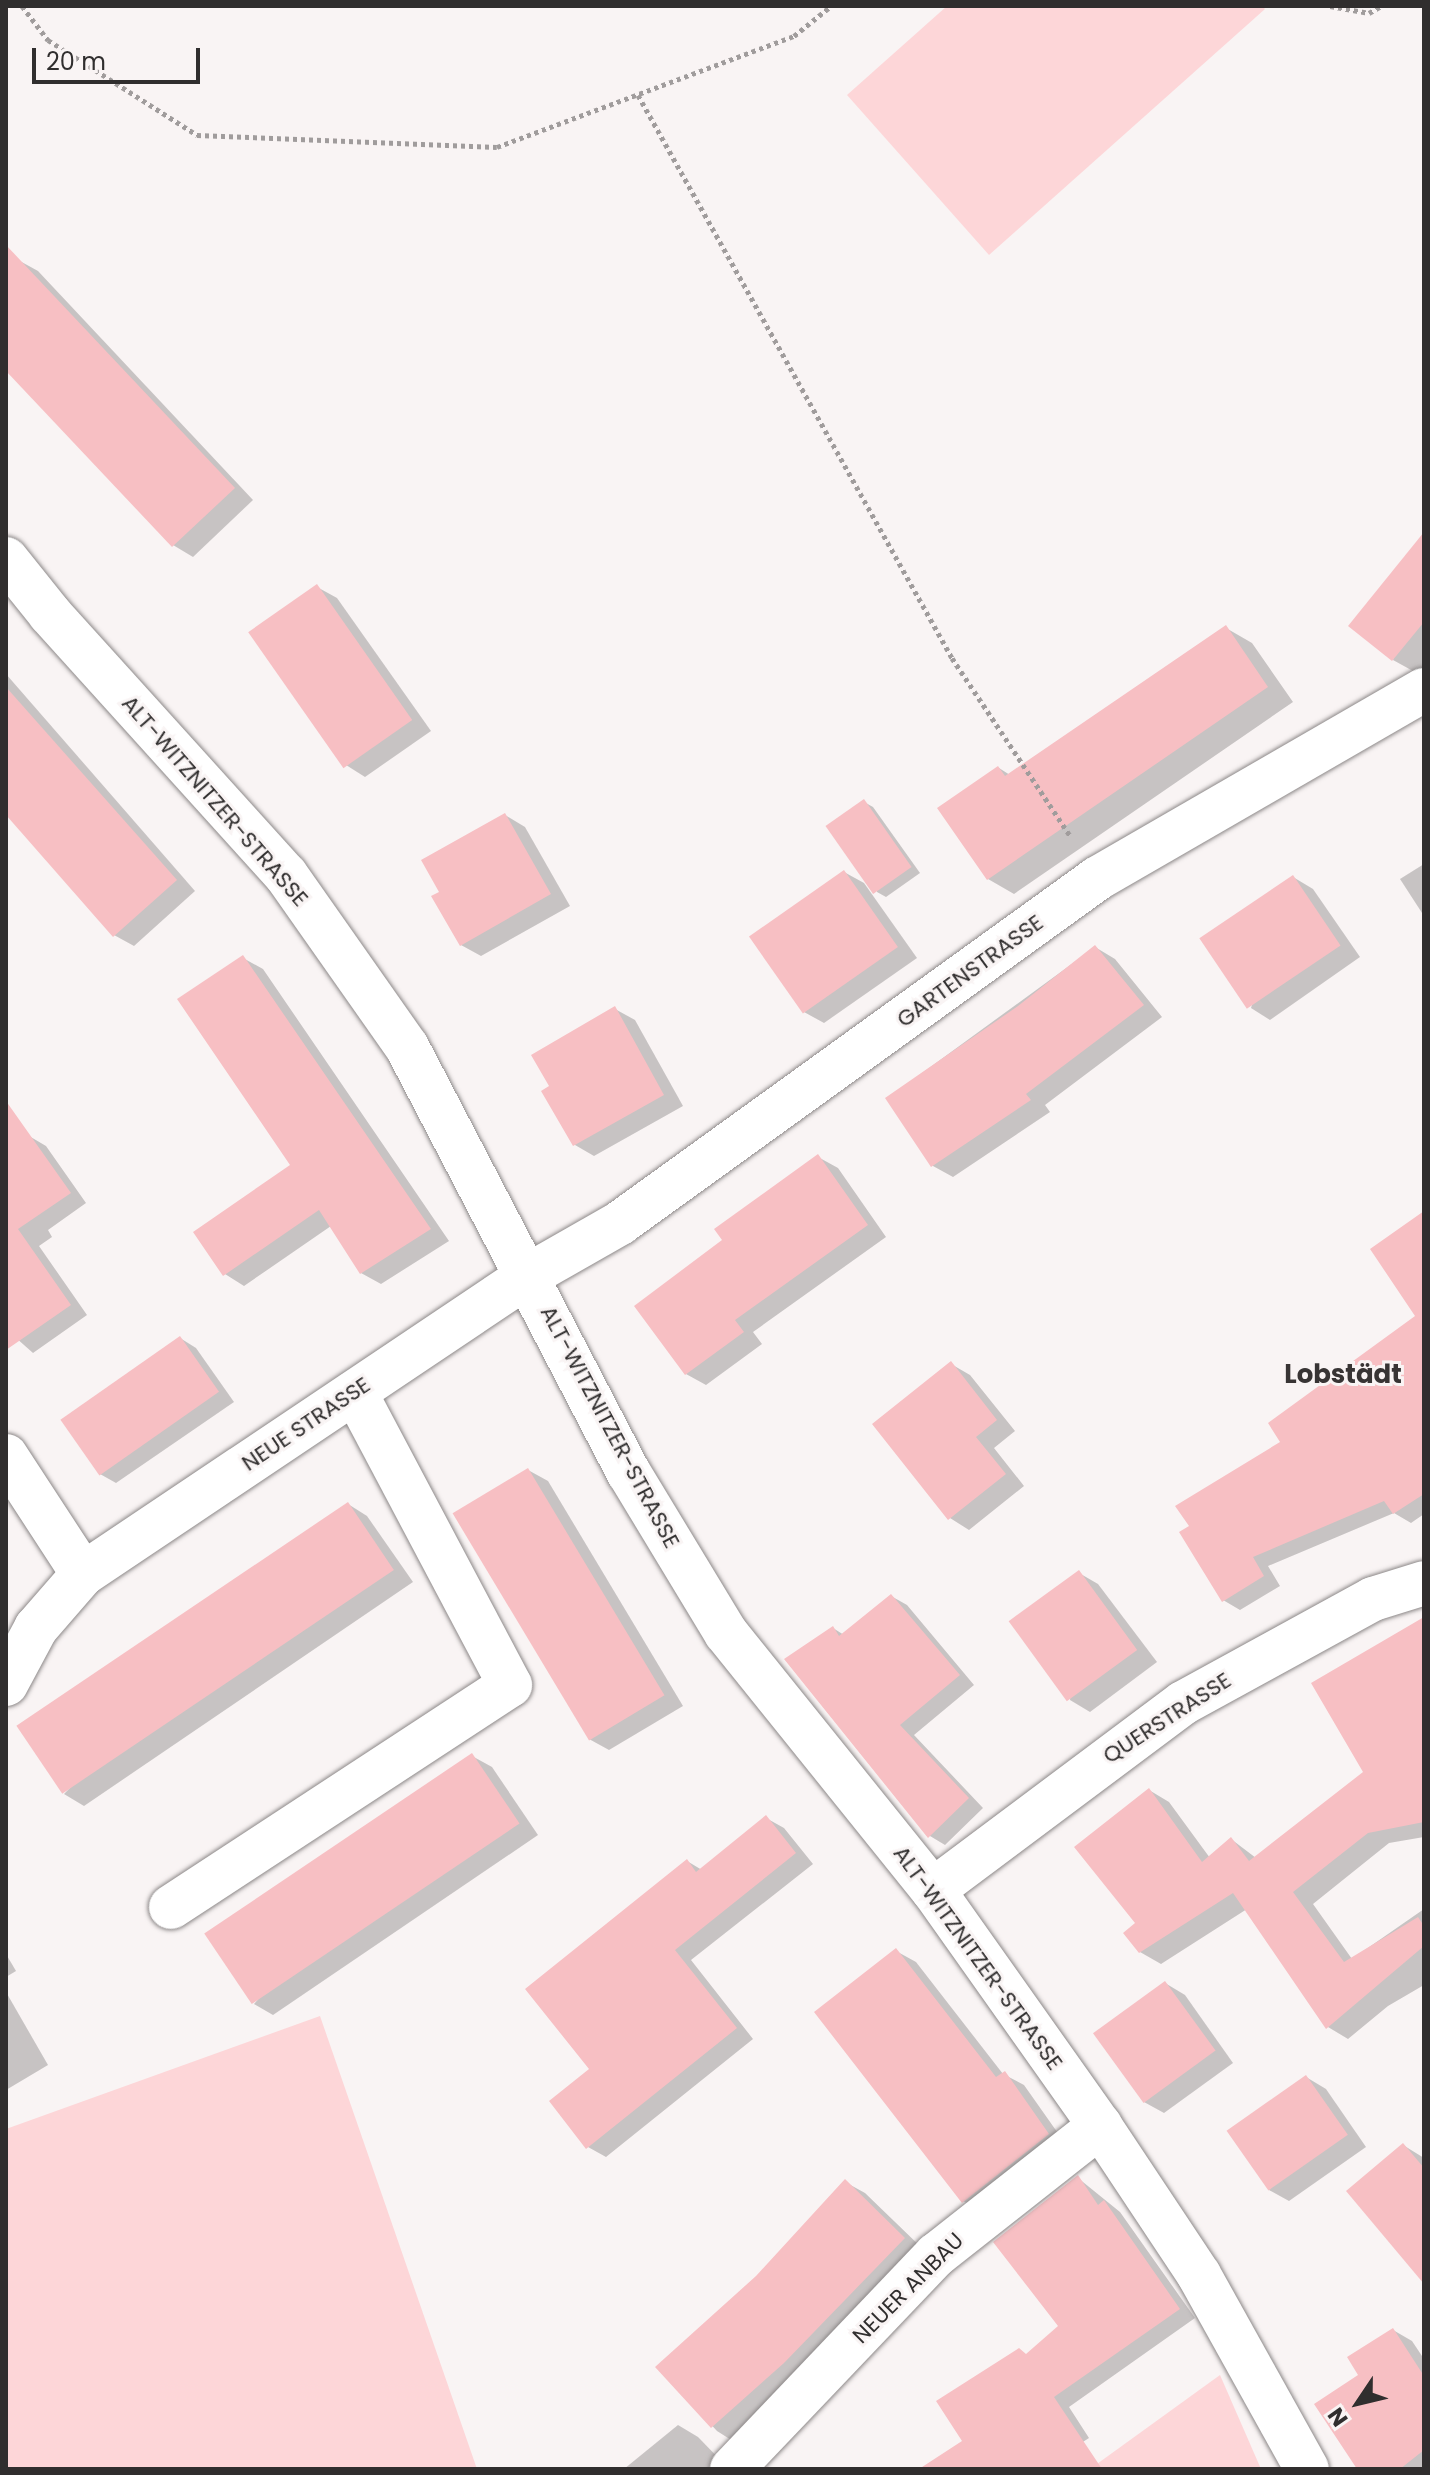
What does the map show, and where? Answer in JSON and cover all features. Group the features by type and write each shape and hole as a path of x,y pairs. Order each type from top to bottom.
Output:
{"street":[{"name":"ALT-WITZNITZER-STRASSE","path":"6,559 50,614 286,875 407,1047 529,1275 629,1473 726,1633 933,1890 1100,2126 1199,2275 1307,2469"},
{"name":"GARTENSTRASSE","path":"529,1275 620,1223 1098,878 1424,690"},
{"name":"NEUE STRASSE","path":"6,1684 36,1628 83,1574 529,1275"},
{"path":"171,1907 510,1685 355,1392"},
{"path":"6,1456 83,1574"},
{"name":"QUERSTRASSE","path":"933,1890 1183,1703 1373,1599 1424,1583"},
{"name":"NEUER ANBAU","path":"732,2469 936,2255 1100,2126"}],"path":[{"path":"22,6 48,40 197,135 497,147 794,36 831,6"},
{"path":"1330,6 1369,13 1381,6"},
{"path":"638,95 952,658 1098,878"}],"shaded area":[{"path":"947,6 1262,6 1265,9 989,255 847,95"},
{"path":"320,2016 477,2469 6,2469 6,2129"},
{"path":"1220,2375 1261,2469 1090,2469"}],"building":[{"path":"6,245 235,488 172,547 6,371"},
{"path":"1424,532 1424,622 1392,661 1348,626"},
{"path":"317,584 412,720 343,768 248,632"},
{"path":"1226,625 1268,687 987,880 937,808 998,766 1005,776"},
{"path":"6,687 177,880 113,937 6,815"},
{"path":"864,799 912,867 873,894 825,826"},
{"path":"505,813 551,894 460,946 431,896 439,892 421,860"},
{"path":"844,870 898,947 803,1014 749,937"},
{"path":"1293,875 1341,945 1247,1009 1199,938"},
{"path":"1095,945 1144,1005 1026,1094 1031,1100 931,1167 885,1098 1018,1006"},
{"path":"243,955 431,1229 360,1274 319,1210 223,1276 193,1232 290,1165 177,999"},
{"path":"615,1006 664,1095 573,1146 541,1091 549,1086 531,1055"},
{"path":"6,1101 71,1193 18,1229 71,1305 6,1350"},
{"path":"818,1154 868,1225 735,1320 744,1332 685,1375 634,1306 722,1240 714,1229"},
{"path":"1424,1211 1424,1494 1393,1514 1384,1501 1253,1557 1264,1576 1222,1602 1179,1532 1189,1526 1175,1506 1280,1442 1268,1423 1415,1316 1370,1249"},
{"path":"180,1336 219,1392 99,1475 60,1420"},
{"path":"951,1361 997,1420 976,1437 1006,1474 948,1520 872,1424"},
{"path":"528,1468 664,1695 589,1740 453,1513"},
{"path":"348,1502 394,1570 62,1794 16,1726"},
{"path":"1079,1570 1137,1650 1067,1701 1009,1621"},
{"path":"891,1594 960,1675 900,1725 969,1798 928,1838 784,1659 833,1626 839,1636"},
{"path":"1424,1617 1424,1822 1368,1833 1293,1892 1344,1962 1418,1917 1424,1926 1424,1946 1326,2029 1233,1893 1139,1953 1123,1933 1135,1923 1074,1847 1149,1788 1202,1862 1231,1837 1249,1861 1363,1772 1311,1683"},
{"path":"472,1753 520,1823 252,2004 204,1934"},
{"path":"766,1815 796,1853 675,1950 737,2028 586,2149 549,2101 589,2069 525,1989 687,1859 696,1872"},
{"path":"896,1948 996,2077 1005,2071 1049,2134 962,2203 814,2012"},
{"path":"1165,1981 1216,2051 1144,2103 1093,2033"},
{"path":"1306,2075 1348,2135 1268,2190 1227,2131"},
{"path":"1403,2143 1424,2168 1424,2284 1346,2191"},
{"path":"1078,2175 1098,2205 1104,2200 1180,2309 1054,2397 1102,2469 919,2469 962,2441 936,2401 1019,2348 1026,2354 1058,2326 993,2242"},
{"path":"845,2179 905,2238 784,2363 711,2428 655,2367 756,2276"},
{"path":"1393,2328 1424,2376 1424,2450 1400,2469 1357,2469 1314,2404 1358,2375 1347,2357"}],"district":[{"name":"Lobstädt","path":"1343,1375"}]}
